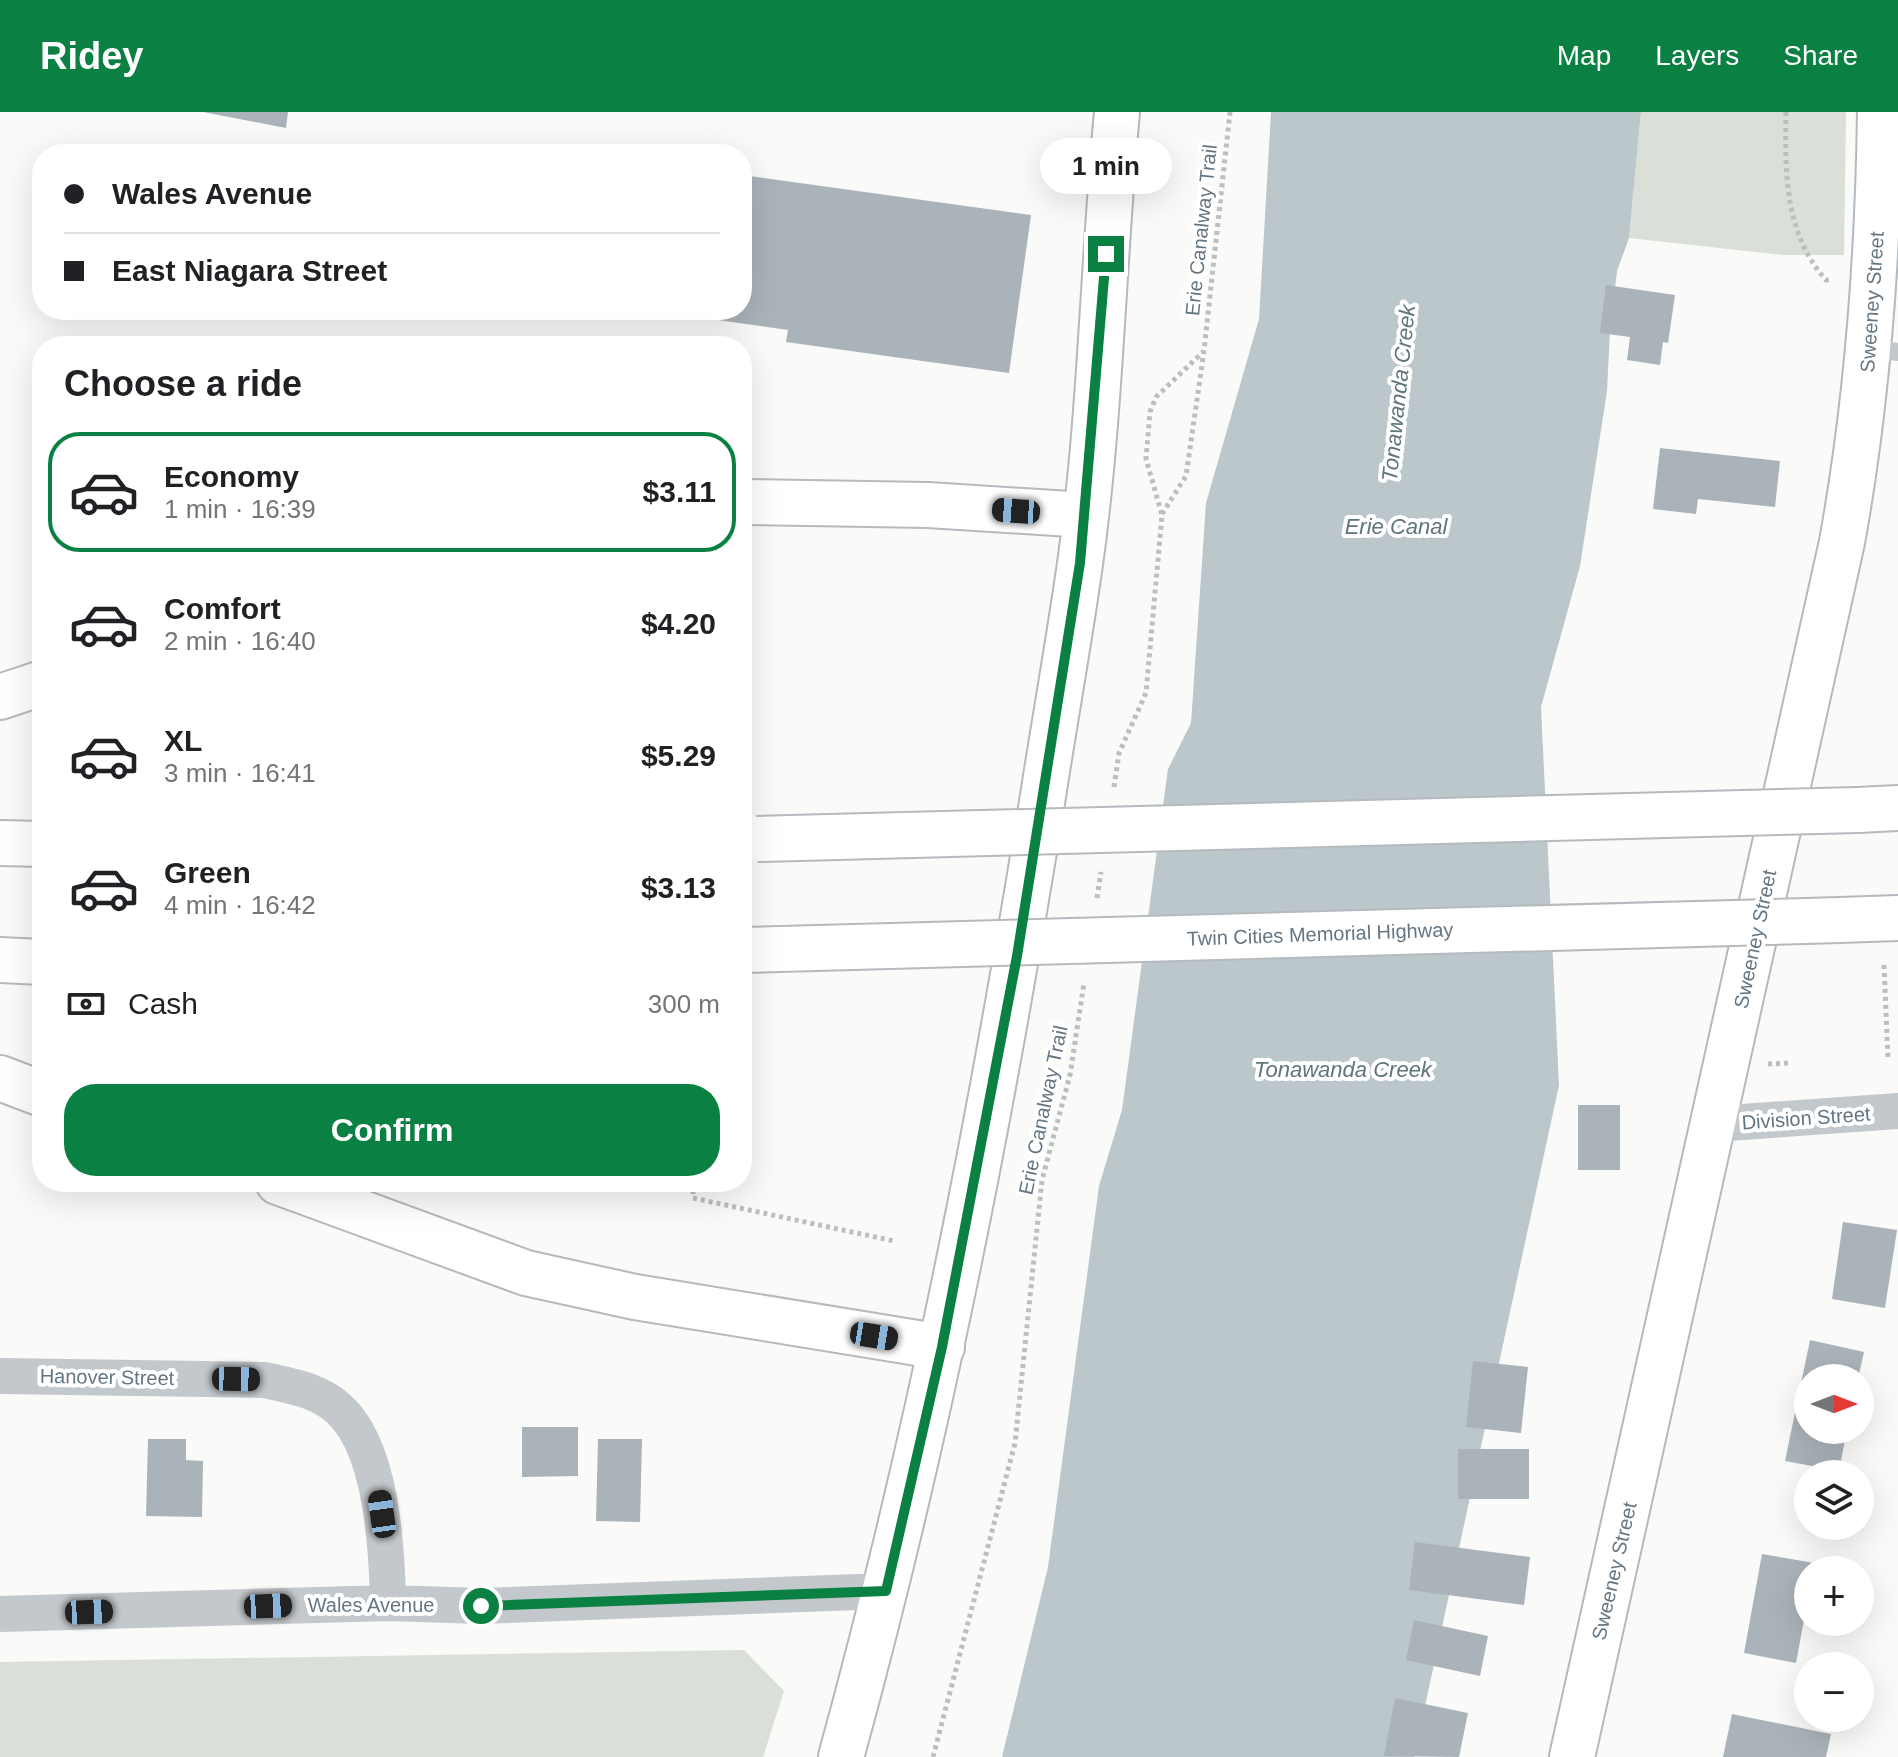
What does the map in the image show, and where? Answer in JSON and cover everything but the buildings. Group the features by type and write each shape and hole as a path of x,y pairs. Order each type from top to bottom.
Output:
{"main road":[{"path":"841,1757 886,1591 942,1347 1017,956 1086,515 1117,112"},
{"name":"Sweeney Street","path":"1572,1757 1842,542 1856,464 1884,350 1880,112"},
{"path":"752,502 928,505 1086,515"},
{"path":"0,697 32,686"},
{"path":"752,840 1878,809"},
{"path":"0,843 32,844"},
{"name":"Twin Cities Memorial Highway","path":"752,950 1898,918"},
{"path":"0,960 32,962"},
{"path":"0,1078 32,1090"},
{"path":"305,1192 526,1273 635,1297 942,1347"}],"street":[{"name":"Division Street","path":"1714,1124 1898,1111"},
{"name":"Hanover Street","path":"0,1376 265,1380 307,1389 340,1409 359,1439 378,1487 387,1552 388,1603"},
{"name":"Wales Avenue","path":"0,1614 388,1603 481,1606 886,1591"}],"path":[{"name":"Erie Canalway Trail","path":"1162,515 1186,476 1204,351 1230,112"},
{"path":"1786,112 1785,179 1792,217 1816,269 1826,280 1846,281"},
{"name":"Erie Canalway Trail","path":"1112,799 1119,753 1146,693 1162,515 1146,459 1150,412 1156,397 1204,351"},
{"path":"1095,906 1102,860"},
{"path":"1884,965 1888,1059"},
{"name":"Erie Canalway Trail","path":"933,1757 1015,1443 1042,1180 1070,1075 1086,968"},
{"path":"1768,1064 1790,1063"},
{"path":"693,1192 693,1198 894,1241"}],"shaded area":[{"path":"1641,112 1846,112 1844,255 1783,255 1629,238"},
{"path":"744,1650 784,1691 763,1757 0,1757 0,1662"}],"water":[{"name":"Tonawanda Creek","path":"1271,112 1641,112 1629,238 1617,271 1607,391 1580,566 1541,707 1559,1085 1414,1757 1002,1757 1048,1567 1099,1186 1122,1110 1168,769 1191,723 1206,503 1259,319"}],"route":[{"path":"481,1606 886,1591 942,1347 1017,956 1080,563 1106,254"}],"water label":[{"name":"Erie Canal","path":"1396,526"}]}
